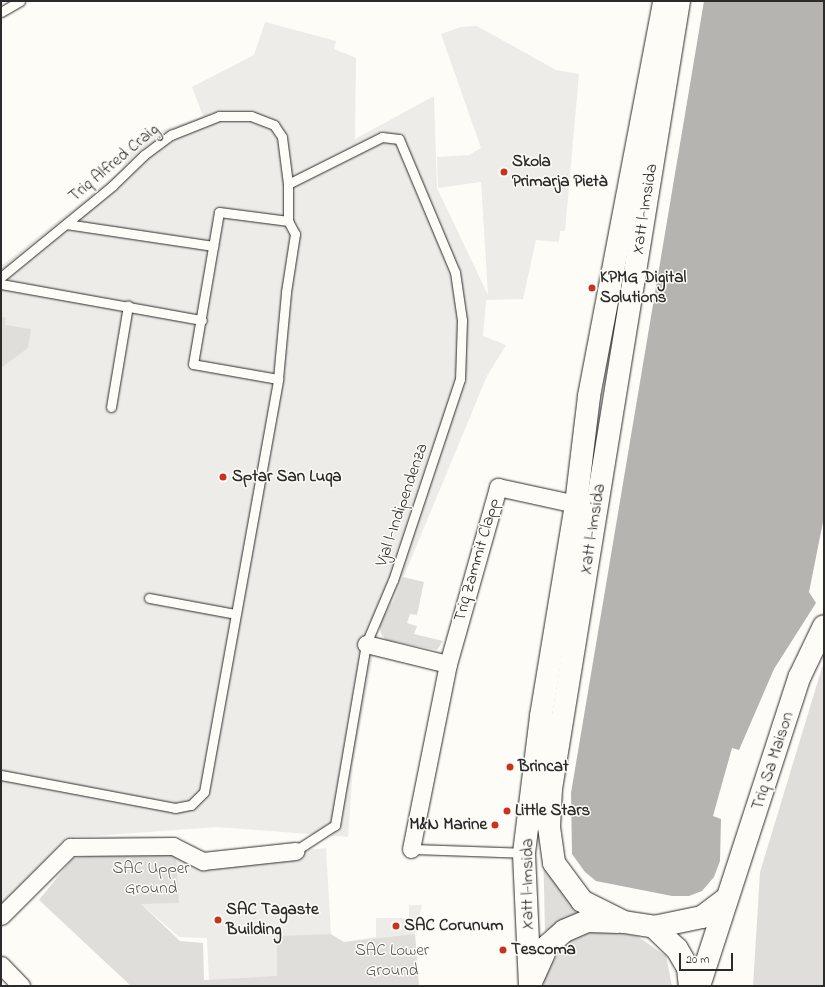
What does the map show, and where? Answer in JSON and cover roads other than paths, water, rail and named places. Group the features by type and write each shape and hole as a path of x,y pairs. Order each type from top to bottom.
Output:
{"main road":[{"name":"Xatt l-Imsida","path":"530,986 524,853 541,716 576,504 589,396 664,1"},
{"name":"Xatt l-Imsida","path":"654,927 624,922 582,901 554,864 549,827 551,789 680,1"},
{"name":"Triq Sa Maison","path":"699,986 727,898 749,837 800,676 824,626"},
{"path":"654,927 702,917 727,898"},
{"path":"530,986 547,946 564,931 588,921 624,922"},
{"path":"654,927 677,949 688,968 690,986"}],"street":[{"name":"Triq Zammit Clapp","path":"411,849 448,664 498,487 576,504"},
{"path":"366,644 448,664"},
{"path":"1,916 70,847 173,846 203,861 295,851"},
{"path":"1,965 21,986"}],"lane":[{"path":"1,12 20,1"},
{"name":"Triq Alfred Craig","path":"1,277 112,186 144,155 171,135 219,116 251,116 274,125 282,137 288,184 288,221 295,234 286,292 278,379 204,792 191,805 175,808 1,775"},
{"name":"Vjal l-Indipendenza","path":"288,184 382,137 400,139 455,272 462,320 460,379 393,580 366,644 335,826 295,851"},
{"path":"278,379 193,364 202,320 212,246 219,212 288,221"},
{"path":"66,224 212,246"},
{"path":"1,284 128,305 202,320"},
{"path":"111,407 128,305"},
{"path":"149,598 235,614"},
{"path":"411,849 524,853"}],"place":[{"name":"Skola Primarja Pietà","path":"504,172"},
{"name":"KPMG Digital Solutions","path":"592,288"},
{"name":"Sptar San Luqa","path":"223,477"},
{"name":"Brincat","path":"510,767"},
{"name":"Little Stars","path":"507,811"},
{"name":"M&N Marine","path":"495,825"},
{"name":"SAC Tagaste Building","path":"218,920"},
{"name":"SAC Corunum","path":"396,926"},
{"name":"Tescoma","path":"503,950"}],"park label":[{"name":"SAC Upper Ground","path":"151,879"},
{"name":"SAC Lower Ground","path":"392,961"}]}
